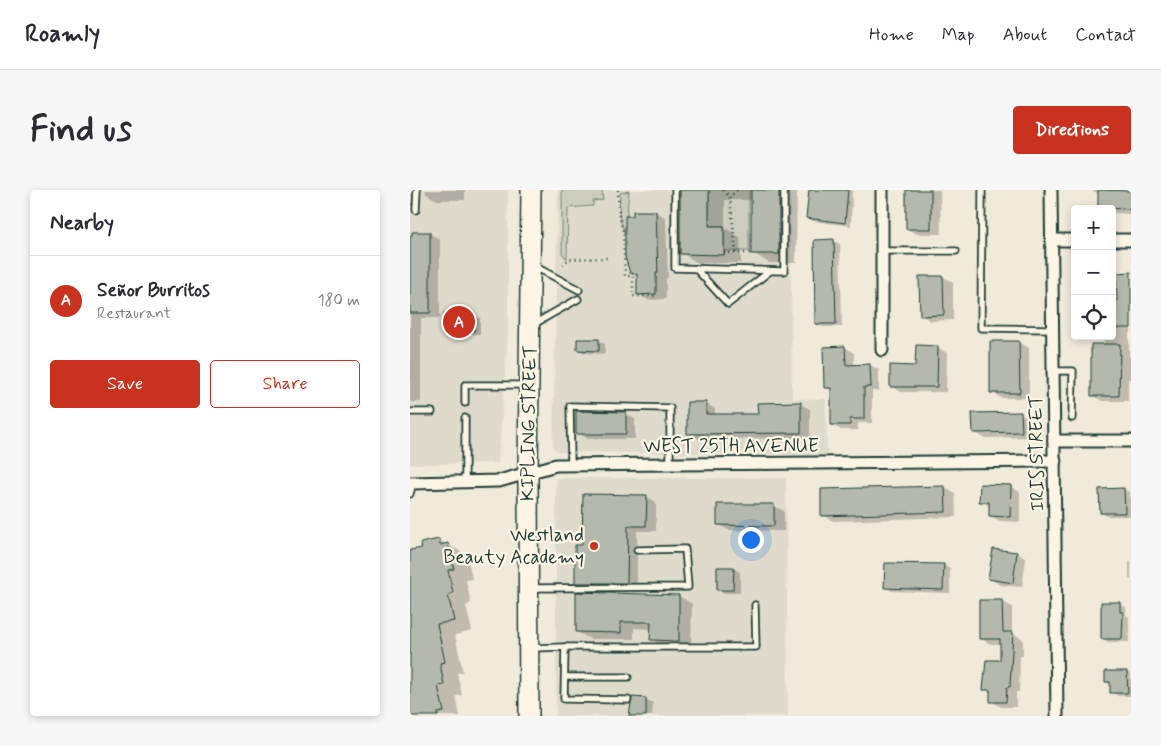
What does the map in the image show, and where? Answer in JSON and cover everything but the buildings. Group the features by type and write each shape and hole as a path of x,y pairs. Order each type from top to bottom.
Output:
{"main road":[{"name":"KIPLING STREET","path":"529,716 528,474 531,190"}],"street":[{"path":"882,190 882,350"},
{"name":"IRIS STREET","path":"1052,190 1057,716"},
{"path":"1052,240 1071,240"},
{"path":"1116,240 1131,240"},
{"path":"1054,441 1131,441"},
{"name":"WEST 25TH AVENUE","path":"411,486 499,481 556,465 1055,461"}],"lane":[{"path":"416,210 417,190"},
{"path":"675,190 675,268 770,271 784,271 784,190"},
{"path":"982,190 981,328 1053,329"},
{"path":"882,251 956,251"},
{"path":"531,265 579,290"},
{"path":"696,269 728,304 770,271"},
{"path":"530,326 578,298"},
{"path":"1053,371 1073,371 1072,418"},
{"path":"465,403 465,385 529,385"},
{"path":"571,465 570,406 670,408 670,464"},
{"path":"410,412 432,412"},
{"path":"465,418 465,482"},
{"path":"528,588 688,587 685,549 637,550"},
{"path":"529,648 756,647 755,605"},
{"path":"565,647 564,699 628,700"},
{"path":"564,677 628,677"}],"path":[{"path":"618,190 619,215 623,232 624,276 633,276 633,296 656,296"},
{"path":"723,190 730,197 736,253"},
{"path":"730,197 737,190"},
{"path":"724,253 751,253"},
{"path":"563,265 569,259 609,258"}],"shaded area":[{"path":"410,190 508,190 508,335 498,463 410,464"},
{"path":"558,190 790,190 792,399 826,399 827,455 559,452 553,448"},
{"path":"562,190 602,190 603,200 593,201 593,206 568,208 567,259 562,253"},
{"path":"709,190 749,190 749,251 724,251 724,226 709,226"},
{"path":"629,191 625,235 619,215 620,193"},
{"path":"556,478 786,478 788,716 556,716"}],"place":[{"name":"Señor Burritos","path":"459,322"},
{"name":"Westland Beauty Academy","path":"594,546"}]}
